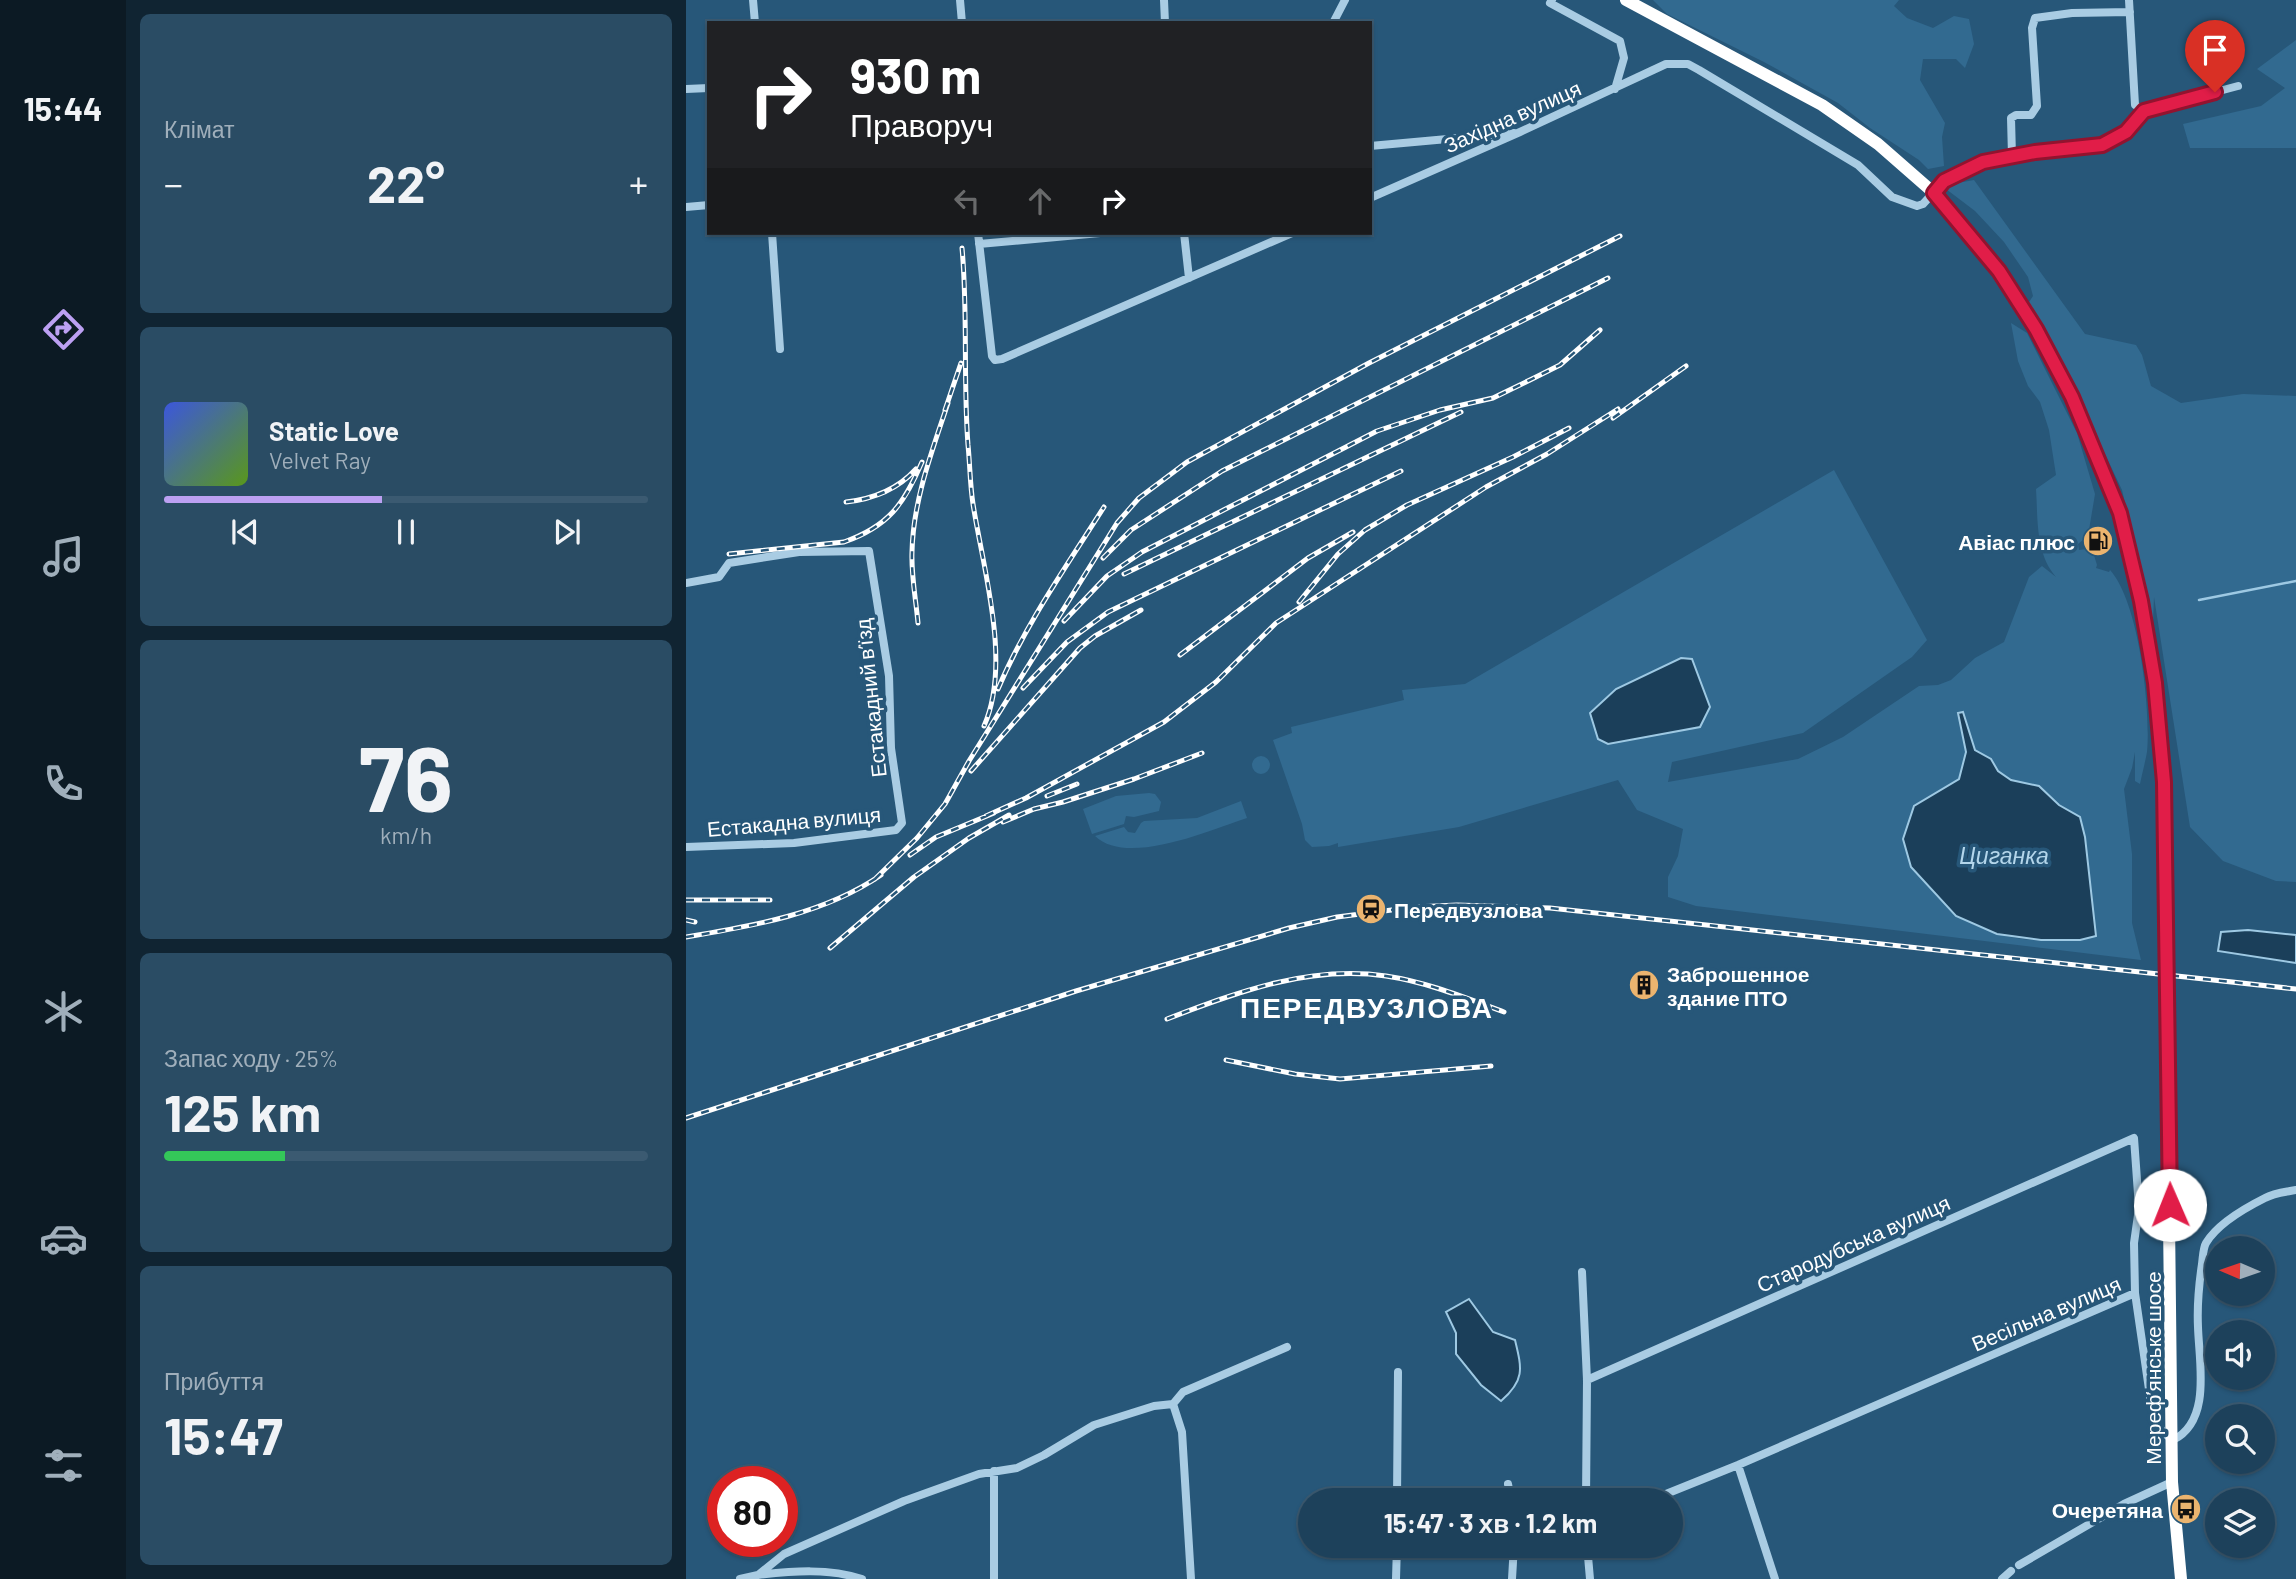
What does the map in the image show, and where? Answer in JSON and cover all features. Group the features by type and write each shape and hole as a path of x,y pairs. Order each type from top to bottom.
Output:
{"highway":[{"name":"Мереф’янське шосе","path":"1626,0 1822,105 1878,144 1934,193 1999,271 2036,329 2072,397 2120,513 2141,601 2155,683 2164,782 2172,1482 2181,1579"}],"street":[{"path":"753,0 755,21"},
{"path":"960,0 962,21"},
{"path":"1164,0 1165,21"},
{"path":"1334,21 1345,0"},
{"path":"2129,0 2135,105 2144,111"},
{"path":"1549,1 1620,41 1624,58 1615,89"},
{"path":"2012,156 2011,118 2016,115 2031,115 2038,106 2032,28 2035,18 2072,13 2130,12"},
{"name":"Західна вулиця","path":"1372,197 1666,64 1688,64 1715,79 1858,165 1879,186 1902,202 1917,206 1934,193"},
{"path":"1934,193 1944,181 1983,162 2035,152 2102,145 2126,132 2144,111 2238,86"},
{"path":"686,89 707,88"},
{"path":"1372,146 1520,132"},
{"path":"686,207 707,205"},
{"path":"772,235 780,349"},
{"path":"978,235 992,356 995,360 1287,235"},
{"path":"979,244 1078,235"},
{"path":"1185,235 1189,278"},
{"name":"Естакадний в’їзд","path":"686,583 719,577 729,563 799,552 869,551 889,676 891,748 902,822"},
{"name":"Естакадна вулиця","path":"686,848 794,843 895,830 902,822"},
{"name":"Стародубська вулиця","path":"1587,1381 2134,1138 2139,1208 2134,1243 2136,1293"},
{"path":"2173,1440 2182,1436 2199,1403 2201,1372 2197,1326 2199,1281 2205,1244 2221,1225 2267,1197 2296,1190"},
{"path":"1583,1272 1587,1381 1586,1488"},
{"name":"Весільна вулиця","path":"1681,1488 2136,1293 2152,1410 2156,1423 2164,1434 2173,1440"},
{"path":"758,1575 784,1555 838,1530 954,1482 1017,1468 1103,1421 1154,1406 1174,1404 1183,1392 1287,1347"},
{"path":"1397,1488 1398,1372"},
{"path":"1174,1404 1182,1432 1191,1579"},
{"path":"1738,1465 1775,1579"},
{"path":"994,1471 994,1579"},
{"path":"2019,1564 2124,1504 2172,1482"},
{"path":"1508,1484 1509,1488"},
{"path":"1396,1579 1397,1558"},
{"path":"1512,1579 1513,1558"},
{"path":"1588,1558 1590,1579"},
{"path":"740,1579 795,1571 847,1574 862,1579"},
{"path":"2002,1579 2011,1571"}],"shaded area":[{"path":"1653,0 1899,0 1894,6 1907,18 1933,28 1954,16 1969,19 1974,44 1965,68 1956,59 1923,59 1920,80 1945,123 1942,137 1944,166 1928,169 1838,103 1764,62 1667,14"},
{"path":"2296,40 2296,148 2190,148 2183,124 2261,106 2285,88 2257,69"},
{"path":"1974,180 2085,334 2136,345 2142,355 2151,386 2181,403 2243,394 2296,396 2296,882 2276,881 2223,861 2190,827 2154,597 2153,621 2122,490 2078,397 2027,305 2033,296 2028,277 2004,242 1975,211 1946,189 1952,184"},
{"path":"2011,323 2027,333 2077,433 2095,494 2088,536 2078,544 2079,550 2087,549 2089,553 2093,552 2096,568 2109,572 2110,570 2120,585 2136,630 2145,684 2147,752 2140,784 2135,781 2135,752 2124,789 2132,854 2132,923 2141,960 1696,906 1668,897 1668,877 1678,856 1683,829 1637,810 1618,780 1459,827 1338,847 1338,843 1312,847 1305,840 1273,740 1292,733 1291,727 1404,700 1402,690 1465,684 1834,470 1927,640 1912,657 1803,733 1672,762 1668,782 1798,759 1843,737 1919,686 1938,685 1951,680 1975,658 2004,642 2029,577 2042,566 2056,577 2044,557 2037,512 2036,489 2056,475 2049,430 2040,402 2028,386 2018,361","holes":["1958,714 1975,750 1991,759 1998,771 2011,780 2039,786 2059,805 2080,817 2085,837 2096,936 2059,941 2020,939 1997,934 1956,916 1914,806 1959,780 1966,753"]},
{"path":"1261,756 1267,759 1270,765 1267,771 1261,774 1255,771 1252,765 1255,759"},
{"path":"1155,794 1161,802 1159,811 1134,817 1126,816 1124,824 1092,834 1083,809 1116,796"},
{"path":"1241,801 1247,818 1169,843 1127,848 1109,845 1095,836 1124,827 1128,832 1135,833 1144,821 1197,818"}],"water":[{"path":"1681,658 1692,659 1710,707 1700,727 1608,744 1598,739 1590,713 1616,689"},
{"name":"Циганка","path":"1963,712 1975,750 1991,759 1998,771 2011,780 2039,786 2059,805 2080,817 2085,837 2096,936 2080,940 2041,940 1997,934 1956,916 1911,867 1903,839 1914,806 1959,779 1966,752 1958,713"},
{"path":"2248,930 2296,935 2296,963 2218,951 2221,932"},
{"path":"1469,1299 1493,1332 1515,1340 1520,1374 1514,1387 1501,1401 1481,1385 1456,1354 1456,1333 1446,1312"}],"waterway":[{"path":"2199,600 2296,581"}],"railway":[{"path":"875,879 917,838 945,804 1117,523 1139,498 1187,462 1369,363 1620,236"},
{"path":"962,248 971,490 993,616 995,645 992,701 984,726"},
{"path":"1103,558 1131,530 1222,471 1608,278"},
{"path":"1064,621 1107,576 1142,552 1377,431 1440,410 1493,398 1560,365 1600,330"},
{"path":"945,410 961,363"},
{"path":"1613,418 1686,366"},
{"path":"918,623 912,570 913,533 924,476 948,403"},
{"path":"986,816 1026,798 1164,722 1216,682 1276,623 1486,487 1547,454 1618,409"},
{"path":"1124,574 1461,412"},
{"path":"1299,602 1338,554 1365,530 1407,505 1513,457 1569,428"},
{"path":"729,554 844,542 860,536 893,512 909,490 922,462"},
{"path":"846,502 866,499 884,492 901,483 916,469"},
{"path":"1023,688 1067,642 1108,612 1401,471"},
{"path":"998,689 1033,619 1104,507"},
{"path":"1180,655 1308,558 1353,532"},
{"path":"971,771 1080,648 1095,636 1141,610"},
{"path":"1003,822 1034,809 1134,779 1202,753"},
{"path":"1047,796 1077,784"},
{"path":"910,855 936,837 994,813"},
{"path":"830,948 914,877 969,838 1009,815"},
{"path":"686,937 787,917 836,900 881,875"},
{"path":"686,900 770,900"},
{"path":"686,1118 1076,991 1289,928 1337,917 1415,907 1457,905 1550,908 2296,989"},
{"path":"686,920 695,922"},
{"path":"1167,1019 1274,983 1329,974 1386,976 1416,982 1504,1012"},
{"path":"1226,1060 1295,1074 1340,1079 1491,1066"}],"place":[{"name":"Авіас плюс","path":"2098,541"},
{"name":"Передвузлова","path":"1371,909"},
{"name":"Заброшенное здание ПТО","path":"1644,985"},
{"name":"Очеретяна","path":"2186,1509"}],"district":[{"name":"ПЕРЕДВУЗЛОВА","path":"1367,1007"}],"route":[{"path":"2170,1205 2164,782 2155,683 2141,601 2120,513 2072,397 2036,329 1999,271 1934,193 1944,181 1983,162 2035,152 2102,145 2126,132 2144,111 2215,92"}]}
